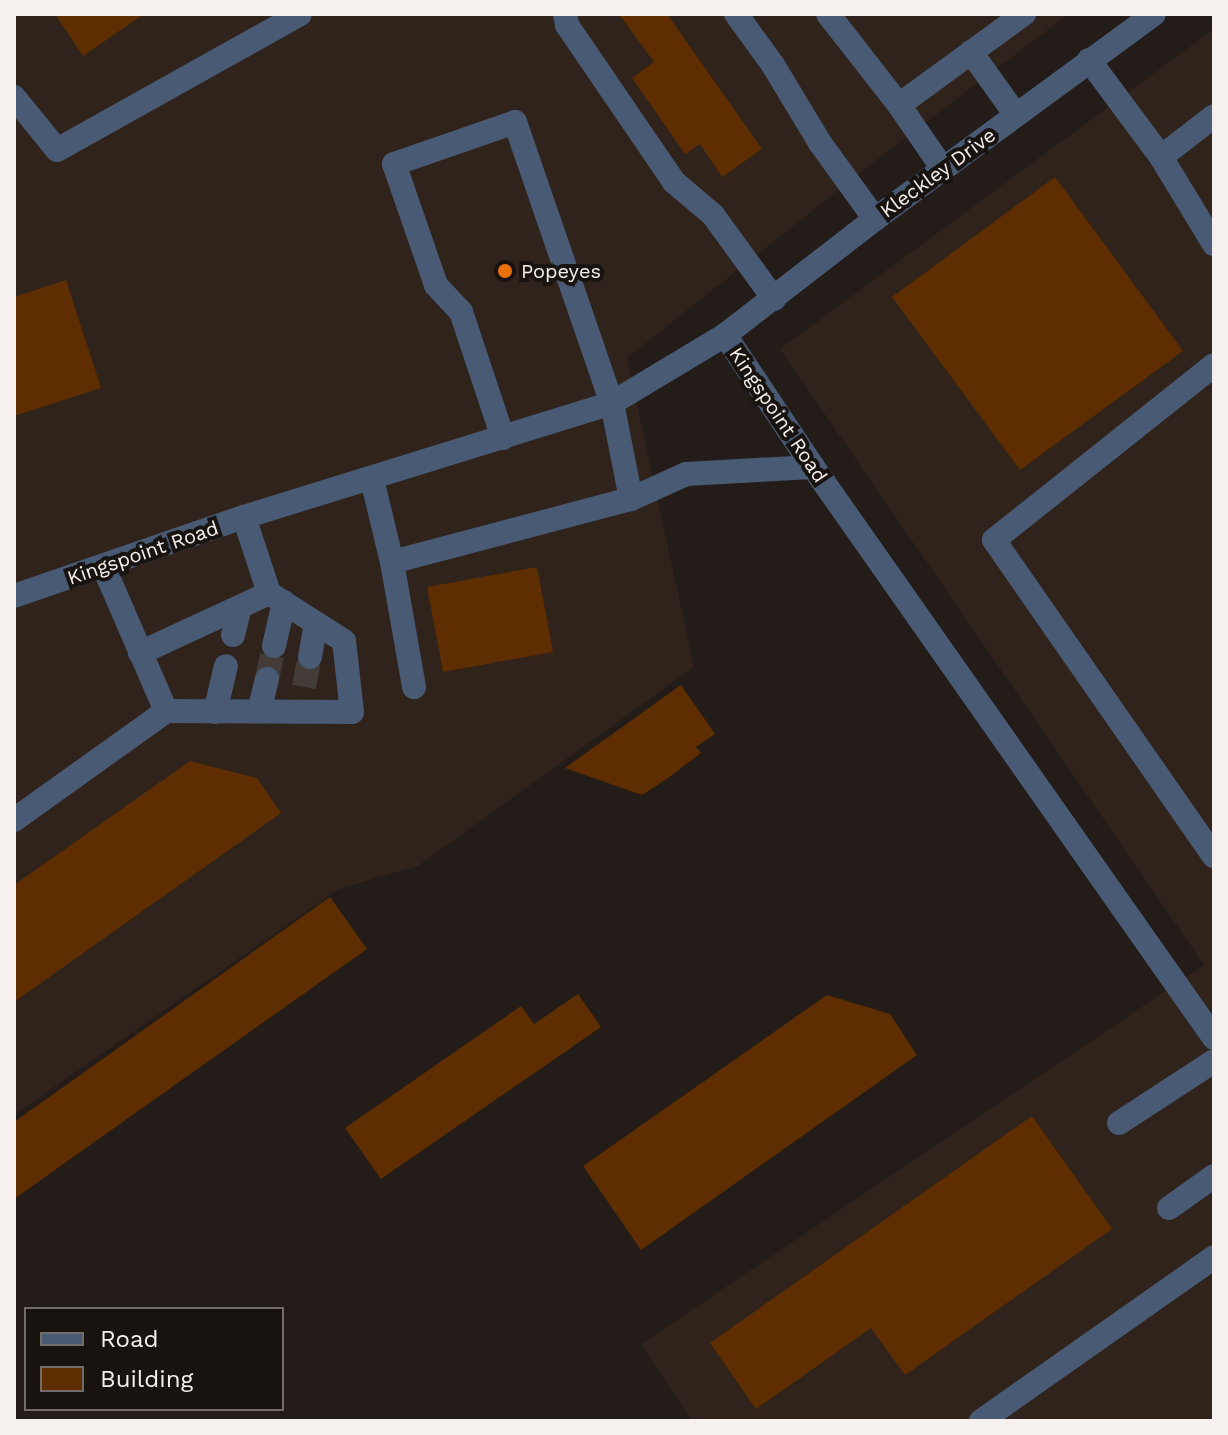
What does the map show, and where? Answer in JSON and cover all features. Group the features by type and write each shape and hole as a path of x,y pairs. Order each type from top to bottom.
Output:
{"street":[{"path":"14,97 57,150 300,14"},
{"path":"565,14 567,25 674,182 713,215 774,299"},
{"path":"736,14 773,65 820,143 875,219"},
{"path":"828,14 899,105 943,169"},
{"path":"899,105 1024,14"},
{"name":"Kleckley Drive","path":"725,335 1089,60 1139,18"},
{"path":"971,52 1016,115"},
{"path":"1089,60 1161,157 1214,244"},
{"path":"1161,157 1214,116"},
{"path":"503,438 461,312 436,285 394,164 515,122 612,403 631,499"},
{"name":"Kingspoint Road","path":"14,596 104,568 244,517 612,403 725,335 813,467 1214,1038"},
{"path":"1214,365 994,540 1214,856"},
{"path":"392,562 631,499 686,474 813,467"},
{"path":"372,479 392,562 414,687"},
{"path":"244,517 277,598 274,646"},
{"path":"104,568 166,711"},
{"path":"14,820 166,711 352,712 344,641 277,598 240,607 140,653"},
{"path":"233,635 240,607"},
{"path":"310,657 316,624"},
{"path":"215,712 226,666"},
{"path":"259,711 267,679"},
{"path":"299,712 304,687"},
{"path":"1119,1123 1214,1061"},
{"path":"1169,1208 1214,1176"},
{"path":"981,1421 1214,1257"}],"shaded area":[{"path":"14,14 1069,14 884,154 627,358 694,667 418,866 339,889 14,1115"},
{"path":"1214,29 1214,1421 692,1421 641,1344 1204,965 780,349"}],"building":[{"path":"55,14 144,14 83,56"},
{"path":"619,14 667,14 762,149 722,177 700,144 685,154 632,78 654,62"},
{"path":"1055,177 1183,351 1020,470 892,297"},
{"path":"66,280 101,388 14,416 14,297"},
{"path":"537,567 553,652 443,672 427,587"},
{"path":"681,685 715,734 696,747 701,753 668,778 642,795 565,768"},
{"path":"190,761 257,778 281,813 14,1002 14,885"},
{"path":"330,897 367,949 14,1199 14,1122"},
{"path":"578,994 601,1027 381,1179 345,1128 521,1006 534,1024"},
{"path":"827,995 890,1014 917,1055 641,1250 583,1166"},
{"path":"1032,1116 1112,1229 905,1375 871,1328 756,1409 710,1343"}],"tunnel":[{"path":"267,679 274,646"},
{"path":"304,687 310,657"}],"place":[{"name":"Popeyes","path":"505,271"}]}
